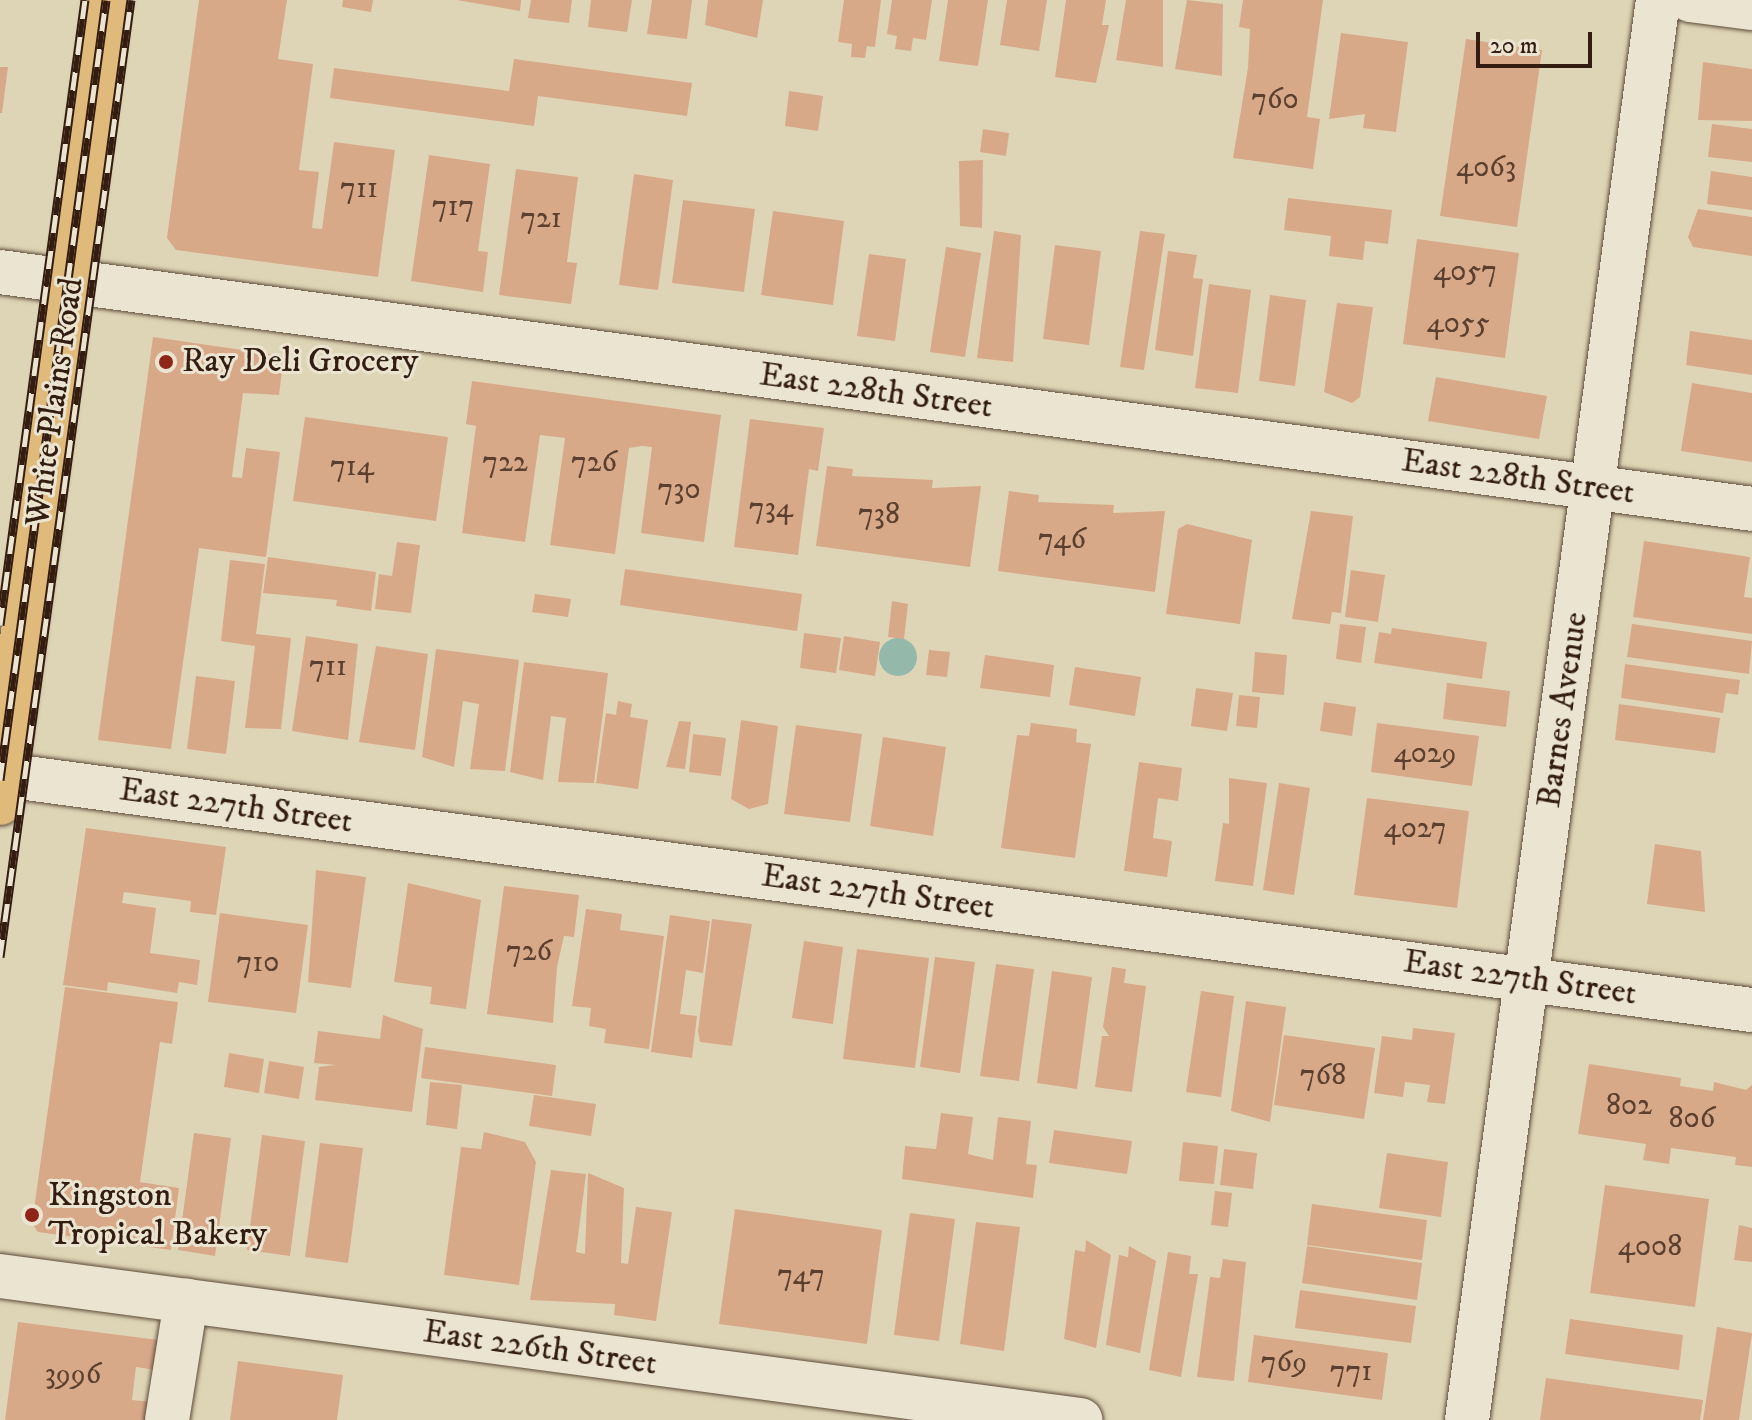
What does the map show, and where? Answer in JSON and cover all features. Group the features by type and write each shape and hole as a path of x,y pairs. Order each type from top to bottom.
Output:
{"main road":[{"name":"White Plains Road","path":"3,766 108,0"}],"street":[{"name":"Barnes Avenue","path":"1467,1420 1658,0"},
{"path":"1690,0 1752,8"},
{"name":"East 228th Street","path":"0,272 1752,509"},
{"name":"East 227th Street","path":"3,766 1752,1010"},
{"name":"East 226th Street","path":"0,1276 1080,1420"},
{"path":"167,1420 186,1301"}],"shaded area":[{"path":"898,638 912,643 917,657 912,671 898,676 884,671 879,657 884,643"}],"building":[{"path":"199,0 287,0 278,59 313,64 299,170 319,172 312,228 322,229 334,142 395,150 378,277 176,250 167,238"},
{"path":"343,0 373,0 371,12 342,7"},
{"path":"457,0 521,0 520,11"},
{"path":"531,0 572,0 569,23 528,18"},
{"path":"591,0 632,0 627,32 588,27"},
{"path":"652,0 692,0 687,39 647,34"},
{"path":"708,0 763,0 757,38 705,25"},
{"path":"844,0 881,0 875,47 867,46 865,58 851,57 852,44 838,42"},
{"path":"892,0 932,0 926,40 913,38 911,51 895,49 897,36 887,34"},
{"path":"948,0 988,0 978,66 939,61"},
{"path":"1007,0 1047,0 1039,51 1000,45"},
{"path":"1066,0 1106,0 1102,25 1109,25 1096,83 1055,77"},
{"path":"1126,0 1163,0 1163,67 1116,60"},
{"path":"1187,0 1223,4 1222,76 1175,69"},
{"path":"1243,0 1323,0 1307,117 1320,119 1313,169 1233,158 1248,68 1250,29 1239,27"},
{"path":"1341,33 1408,42 1396,132 1363,128 1365,114 1329,119"},
{"path":"1466,39 1542,50 1517,227 1440,216"},
{"path":"514,59 692,83 687,116 538,96 534,126 330,98 334,68 509,91"},
{"path":"1703,62 1752,69 1752,121 1698,120"},
{"path":"0,67 8,67 2,113 0,113"},
{"path":"789,91 823,96 818,131 785,126"},
{"path":"1712,124 1752,129 1752,162 1708,157"},
{"path":"983,129 1009,133 1006,156 980,152"},
{"path":"429,155 490,164 478,251 488,252 483,292 411,281"},
{"path":"983,160 982,228 960,226 959,161"},
{"path":"516,169 578,177 567,262 577,263 571,304 499,295"},
{"path":"1711,171 1752,177 1752,210 1707,204"},
{"path":"634,174 673,180 658,290 619,285"},
{"path":"1288,198 1392,210 1388,244 1365,241 1363,260 1329,256 1331,236 1284,230"},
{"path":"683,200 755,209 744,292 672,283"},
{"path":"1698,209 1752,217 1752,256 1693,247 1688,237"},
{"path":"773,211 844,221 833,305 761,295"},
{"path":"994,231 1021,235 1013,362 977,358"},
{"path":"1140,231 1165,234 1144,370 1120,367"},
{"path":"1417,239 1519,253 1505,358 1403,344"},
{"path":"1055,245 1101,251 1089,345 1043,339"},
{"path":"946,247 981,253 965,357 930,352"},
{"path":"1168,251 1197,255 1193,278 1203,279 1193,356 1155,350"},
{"path":"869,254 906,259 895,341 857,336"},
{"path":"1209,284 1251,290 1238,393 1195,388"},
{"path":"1270,295 1306,300 1295,386 1259,381"},
{"path":"1337,303 1373,307 1360,397 1352,403 1324,392"},
{"path":"1690,331 1752,340 1752,375 1686,365"},
{"path":"153,337 284,356 279,395 243,393 232,477 242,478 246,448 280,452 266,557 199,548 171,749 98,740"},
{"path":"1436,377 1547,396 1539,439 1428,421"},
{"path":"472,381 721,415 704,542 641,533 652,447 642,446 629,448 615,554 550,545 565,438 540,435 525,542 462,533 476,426 466,424"},
{"path":"1692,383 1752,393 1752,462 1681,451"},
{"path":"305,417 448,437 436,521 293,501"},
{"path":"750,419 824,428 818,471 809,469 798,555 734,547"},
{"path":"827,466 853,469 852,476 933,480 932,488 981,486 970,567 816,546"},
{"path":"1009,491 1039,495 1038,502 1114,505 1113,513 1165,511 1155,592 998,571"},
{"path":"1311,511 1353,516 1341,613 1332,612 1330,624 1292,619"},
{"path":"1187,524 1252,540 1240,624 1166,614 1178,529"},
{"path":"1644,541 1750,557 1744,597 1752,598 1752,634 1633,617"},
{"path":"397,542 420,545 411,613 375,609 379,574 392,576"},
{"path":"268,557 376,572 371,611 336,606 337,600 263,593"},
{"path":"230,560 265,564 256,634 291,638 281,729 245,728 255,646 221,641"},
{"path":"625,569 802,594 797,631 620,605"},
{"path":"1351,570 1385,575 1378,622 1345,617"},
{"path":"535,594 571,599 568,617 532,612"},
{"path":"892,601 908,604 904,639 888,637"},
{"path":"1340,624 1366,627 1361,663 1336,659"},
{"path":"1632,624 1752,641 1749,674 1627,657"},
{"path":"1392,628 1487,642 1482,679 1374,663 1379,632 1391,634"},
{"path":"804,633 841,638 836,673 800,668"},
{"path":"306,636 358,644 348,740 292,731"},
{"path":"844,636 880,642 875,676 839,670"},
{"path":"376,646 428,654 415,750 359,742"},
{"path":"436,649 519,660 505,771 470,769 479,704 463,701 454,767 422,757"},
{"path":"929,650 950,652 947,677 926,675"},
{"path":"1255,652 1287,655 1284,695 1252,692"},
{"path":"985,655 1054,665 1050,697 980,688"},
{"path":"524,662 608,673 594,783 558,782 566,718 551,716 543,780 510,772"},
{"path":"1625,664 1740,680 1738,695 1726,693 1723,713 1621,698"},
{"path":"1075,667 1141,677 1135,716 1069,705"},
{"path":"196,676 235,681 226,754 187,749"},
{"path":"1447,683 1510,691 1506,727 1443,719"},
{"path":"1196,688 1233,693 1227,731 1191,726"},
{"path":"1239,695 1260,697 1257,728 1236,726"},
{"path":"618,701 632,704 630,717 648,720 638,789 596,783 606,713 616,715"},
{"path":"1324,702 1356,707 1352,736 1320,731"},
{"path":"1619,704 1720,718 1715,753 1615,740"},
{"path":"741,720 778,726 768,804 749,809 731,799"},
{"path":"679,721 691,722 685,769 666,767"},
{"path":"1031,723 1077,729 1076,742 1091,744 1075,858 1001,848 1017,735 1029,736"},
{"path":"1377,723 1479,736 1472,786 1371,772"},
{"path":"796,725 862,734 850,822 784,814"},
{"path":"693,734 726,738 721,776 689,772"},
{"path":"883,737 946,747 933,836 870,826"},
{"path":"1139,762 1182,768 1178,801 1158,798 1153,838 1172,841 1167,877 1124,871"},
{"path":"1229,778 1267,783 1253,886 1215,881 1223,823 1229,824"},
{"path":"1279,783 1310,788 1294,895 1263,890"},
{"path":"1367,798 1469,811 1457,908 1354,895"},
{"path":"86,828 226,847 216,915 190,912 191,901 124,892 122,903 156,908 150,953 200,960 197,985 179,982 177,993 108,982 107,991 63,985"},
{"path":"1655,844 1701,851 1705,912 1647,904"},
{"path":"316,870 366,877 351,988 308,982"},
{"path":"408,883 481,900 466,1009 430,1004 432,987 394,982"},
{"path":"504,886 579,895 574,937 564,936 557,967 553,1023 487,1014"},
{"path":"586,909 622,914 620,930 664,936 649,1049 604,1043 606,1029 589,1026 591,1008 572,1006"},
{"path":"220,913 308,925 296,1013 208,1002"},
{"path":"670,915 710,921 703,973 686,970 680,1014 697,1016 692,1058 651,1052"},
{"path":"712,919 752,924 732,1046 700,1042 698,1031"},
{"path":"804,941 843,947 833,1024 792,1018"},
{"path":"857,949 929,958 915,1068 843,1059"},
{"path":"935,957 975,962 960,1073 920,1067"},
{"path":"996,964 1034,969 1019,1081 980,1076"},
{"path":"1112,967 1126,969 1124,983 1146,986 1132,1092 1095,1087 1102,1036 1109,1036 1103,1027"},
{"path":"1052,971 1092,977 1077,1089 1037,1083"},
{"path":"65,987 178,1002 172,1044 160,1042 140,1182 179,1188 171,1250 38,1232 32,1224"},
{"path":"1201,991 1234,996 1221,1097 1186,1092"},
{"path":"1246,1001 1286,1007 1270,1122 1231,1111"},
{"path":"383,1015 423,1029 412,1112 315,1100 319,1067 336,1065 314,1063 318,1031 380,1039"},
{"path":"1413,1028 1455,1033 1445,1104 1427,1102 1430,1085 1405,1082 1403,1097 1374,1093 1382,1036 1412,1040"},
{"path":"1284,1035 1375,1048 1364,1119 1274,1105"},
{"path":"425,1047 556,1065 552,1096 421,1078"},
{"path":"229,1053 264,1059 259,1093 224,1087"},
{"path":"269,1061 304,1067 299,1099 264,1093"},
{"path":"1589,1064 1681,1078 1680,1086 1713,1091 1714,1082 1746,1090 1752,1085 1752,1167 1735,1165 1736,1157 1671,1148 1669,1164 1643,1160 1646,1144 1578,1134"},
{"path":"430,1082 462,1085 457,1129 426,1125"},
{"path":"534,1095 596,1104 591,1136 529,1126"},
{"path":"941,1113 973,1117 968,1154 993,1160 998,1117 1031,1121 1026,1164 1037,1165 1033,1198 902,1179 905,1146 936,1149"},
{"path":"1054,1130 1132,1141 1127,1174 1049,1163"},
{"path":"484,1132 525,1142 536,1162 519,1285 444,1275 461,1147 481,1149"},
{"path":"194,1133 231,1138 215,1256 178,1250"},
{"path":"262,1135 305,1141 290,1256 247,1250"},
{"path":"1183,1142 1218,1146 1214,1184 1179,1181"},
{"path":"320,1143 363,1148 348,1263 305,1257"},
{"path":"1224,1149 1257,1153 1253,1189 1220,1185"},
{"path":"1387,1153 1448,1162 1441,1217 1379,1208"},
{"path":"551,1170 586,1174 576,1252 585,1254 588,1173 624,1188 621,1263 628,1264 636,1207 672,1212 656,1321 614,1315 615,1304 530,1300"},
{"path":"1605,1185 1709,1199 1695,1307 1590,1293"},
{"path":"1215,1191 1232,1193 1228,1227 1211,1225"},
{"path":"1312,1204 1427,1220 1422,1260 1307,1245"},
{"path":"735,1209 882,1230 867,1344 719,1324"},
{"path":"910,1213 955,1219 939,1341 894,1335"},
{"path":"976,1222 1020,1227 1004,1351 960,1344"},
{"path":"1739,1225 1752,1228 1752,1262 1734,1260"},
{"path":"1086,1240 1111,1255 1096,1348 1064,1339 1075,1250 1085,1252"},
{"path":"1129,1246 1156,1261 1140,1353 1106,1345 1119,1255 1128,1257"},
{"path":"1307,1246 1422,1263 1417,1300 1302,1283"},
{"path":"1168,1252 1191,1256 1189,1274 1198,1274 1181,1377 1149,1370"},
{"path":"1223,1259 1246,1262 1234,1381 1197,1377 1210,1277 1220,1278"},
{"path":"1300,1290 1416,1306 1411,1343 1295,1328"},
{"path":"1570,1319 1683,1335 1679,1370 1565,1354"},
{"path":"18,1322 158,1340 155,1370 136,1367 132,1400 150,1402 148,1420 5,1420"},
{"path":"1717,1327 1752,1333 1739,1420 1703,1420"},
{"path":"1254,1335 1388,1353 1382,1400 1248,1382"},
{"path":"238,1361 343,1375 337,1420 230,1420"},
{"path":"1546,1378 1703,1400 1700,1420 1540,1420"}],"railway":[{"path":"0,625 85,0"},
{"path":"0,780 106,0"},
{"path":"0,957 131,0"}],"place":[{"name":"Ray Deli Grocery","path":"166,362"},
{"name":"Kingston Tropical Bakery","path":"32,1215"}]}
